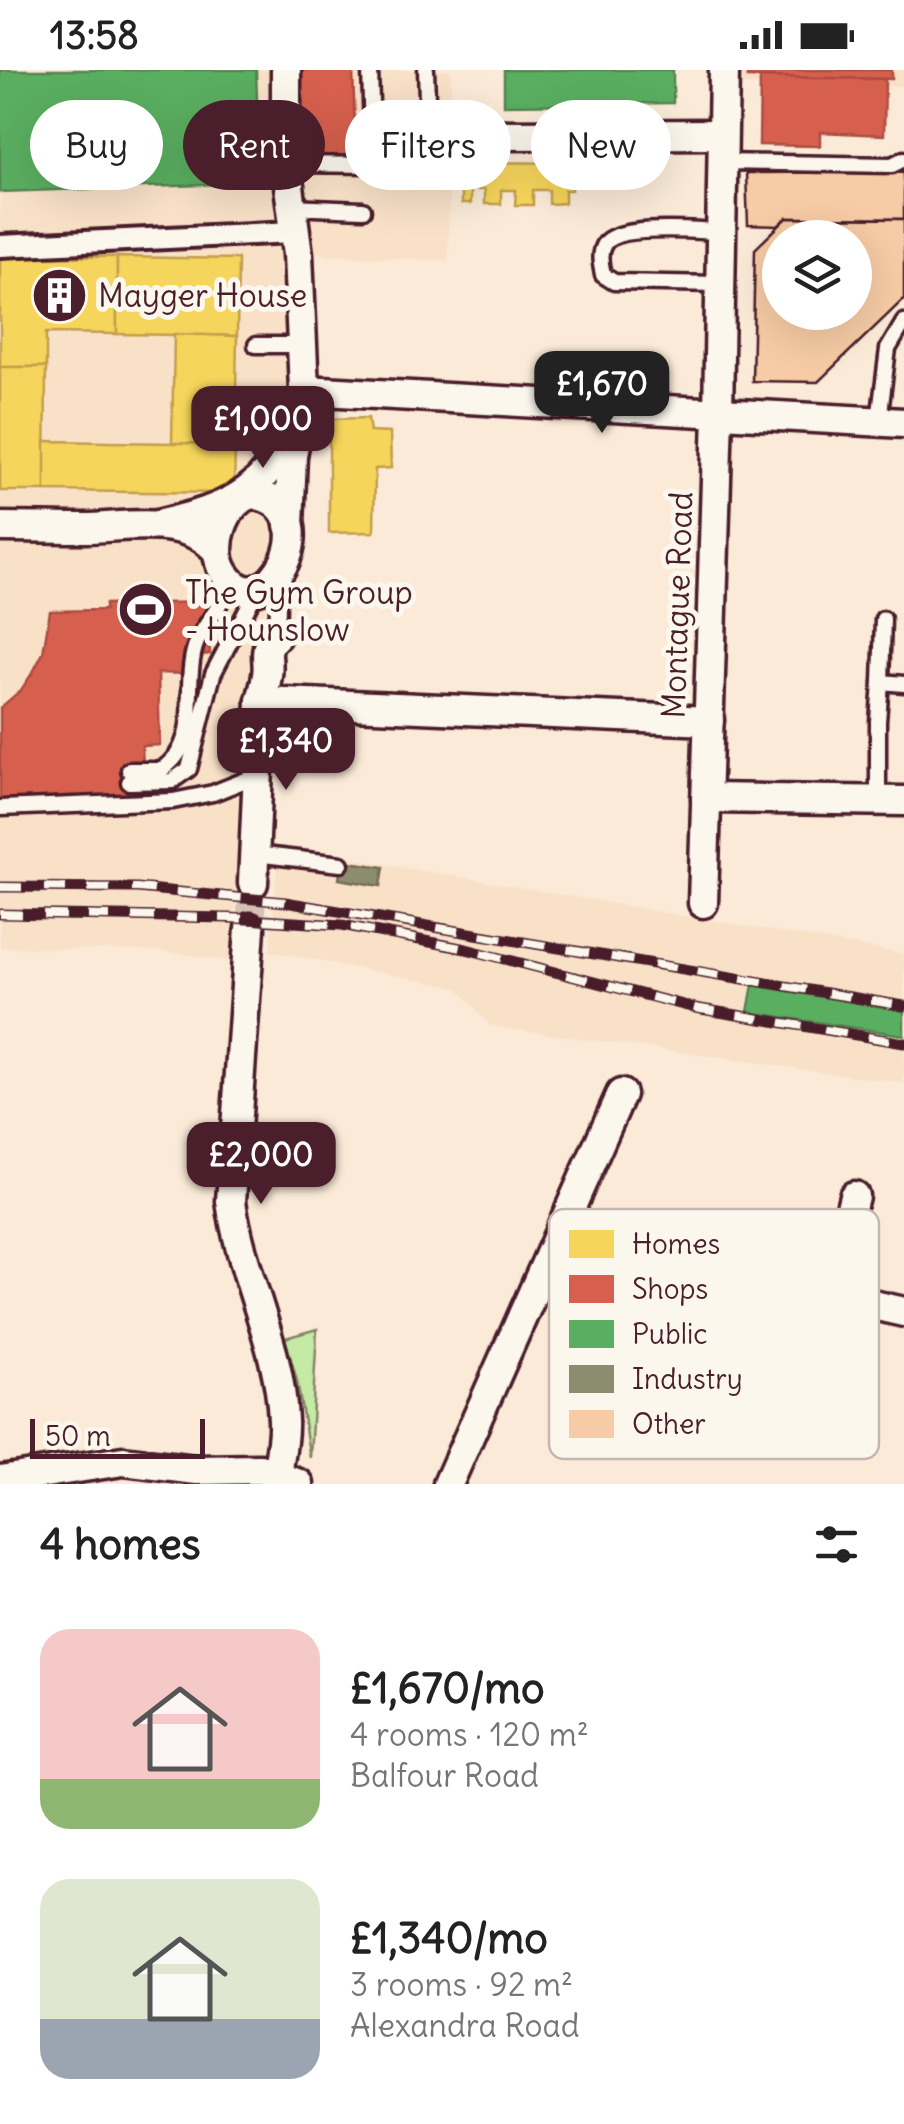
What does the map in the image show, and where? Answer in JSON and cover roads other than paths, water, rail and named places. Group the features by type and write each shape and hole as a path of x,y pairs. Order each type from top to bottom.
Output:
{"street":[{"path":"286,70 286,100"},
{"name":"Montague Road","path":"703,903 724,70"},
{"path":"511,135 722,134"},
{"path":"0,527 155,526 188,531 212,545 222,565 245,588 262,588 286,562 296,423 304,390 298,254 288,190"},
{"path":"0,246 291,220"},
{"path":"304,390 892,422"},
{"path":"222,565 228,513 267,474 296,423"},
{"path":"155,526 252,494 272,500 289,525"},
{"path":"253,883 261,701 268,672 264,656 276,636"},
{"path":"261,701 708,721"},
{"path":"706,798 891,801"},
{"path":"0,1480 124,1461 197,1470 242,1467 288,1479 283,1419 263,1322 235,1230 232,1201 250,928"},
{"path":"570,1209 621,1094"},
{"path":"851,1209 854,1196"},
{"path":"448,1484 549,1256"},
{"path":"879,1306 904,1312"}],"lane":[{"path":"370,70 371,100"},
{"path":"426,70 427,100"},
{"path":"722,162 881,165 904,160"},
{"path":"291,220 362,210"},
{"path":"719,232 620,232 605,241 600,257 603,275 614,282 719,284"},
{"path":"892,422 888,348 904,322"},
{"path":"256,344 303,345"},
{"path":"222,565 220,607 193,653 189,722 178,753 161,770 128,776 172,781 190,768 213,674 262,588 278,604 276,636"},
{"path":"883,619 878,721 891,801"},
{"path":"882,682 904,684"},
{"path":"0,808 173,801 214,793 258,775"},
{"path":"255,854 341,864"}],"tunnel":[{"path":"250,928 253,883"}],"railway":[{"path":"0,887 137,888 285,902 904,1006"},
{"path":"0,914 229,918 342,925 466,949 695,1008 904,1043"}],"place":[{"name":"Mayger House","path":"59,295"},
{"name":"The Gym Group - Hounslow","path":"146,610"}]}
